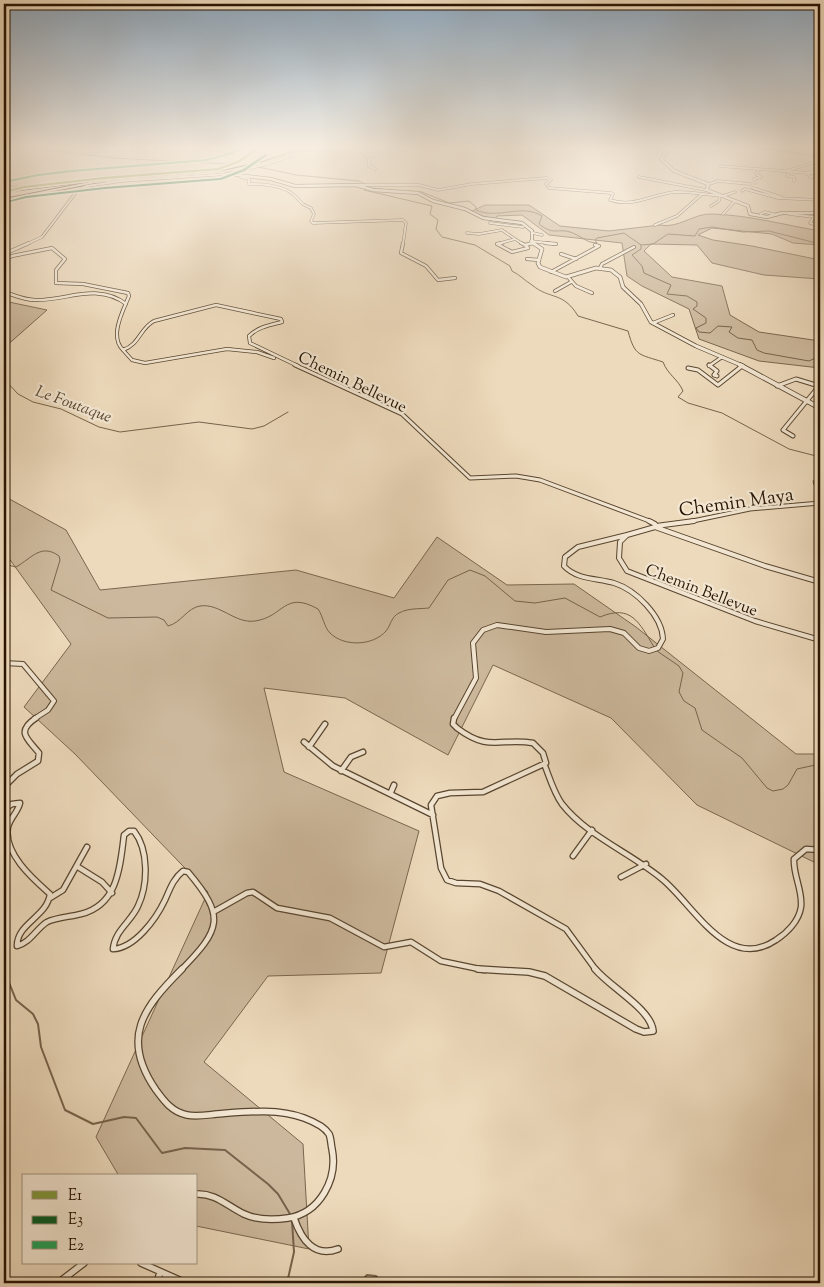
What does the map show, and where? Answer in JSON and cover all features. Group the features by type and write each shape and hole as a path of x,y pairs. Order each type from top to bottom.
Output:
{"street":[{"path":"4,254 42,237 65,207"},
{"path":"309,207 314,214 311,221 313,223 353,220 403,220 406,223 402,230 404,246 401,253 426,266 438,280 455,278"},
{"path":"457,207 483,218 521,222 530,228 533,233 532,242"},
{"path":"655,224 677,216 687,207"},
{"path":"723,214 729,207"},
{"path":"748,207 750,213 755,217 768,217 776,214"},
{"path":"762,214 765,212 776,214 820,213"},
{"path":"789,214 789,219"},
{"path":"789,214 814,217 810,220 810,224"},
{"path":"490,223 523,227"},
{"path":"805,223 820,226"},
{"path":"502,230 504,225"},
{"path":"467,233 482,235 502,230 517,239 529,248 512,252 497,244 517,239"},
{"path":"533,233 542,235"},
{"path":"532,242 542,249 539,266 568,277 600,268 617,274 623,287 638,301 653,323 753,371 777,386 820,408"},
{"path":"525,245 532,242 556,244"},
{"path":"551,272 599,246 595,245"},
{"path":"600,268 602,264 634,247"},
{"path":"4,260 12,256 53,248 65,259 56,270 55,282 83,284 125,291 129,295 118,328 120,347 133,361 148,364 220,349 241,348 299,368"},
{"path":"561,254 576,259"},
{"path":"528,259 539,260"},
{"path":"568,277 571,282 592,293"},
{"path":"555,291 571,282"},
{"path":"4,292 35,300 98,293 119,298 126,304"},
{"name":"Chemin Bellevue","path":"123,350 140,338 149,324 156,320 195,311 207,305 216,305 282,320 281,323 256,330 249,336 249,340 256,347 299,368 402,414 470,478 516,476 540,480 648,520 656,526 765,566 820,582"},
{"path":"653,323 672,315"},
{"path":"717,376 714,374 717,371 708,366 722,357"},
{"path":"688,368 698,370 718,384 742,366"},
{"path":"749,375 753,371"},
{"path":"777,386 796,379 819,386 808,402 783,430 793,436"},
{"name":"Chemin Maya","path":"656,526 683,523 750,509 820,503"},
{"path":"656,526 574,550 566,557 564,566 573,574 617,583 633,594 663,628 664,641 656,650 643,650 625,634 610,630 538,632 497,625 484,629 472,643 476,660 476,677 471,691 453,718 453,724 462,732 492,744 531,742 542,752 544,766 557,796 566,808 592,830 646,864 729,943 738,948 747,949 767,945 781,936 796,918 800,906 793,872 794,859 803,850 815,848 820,850"},
{"name":"Chemin Bellevue","path":"627,536 621,541 618,554 621,564 631,573 755,622 807,638 820,640"},
{"path":"4,662 23,664 54,700 52,708 31,721 25,731 26,738 39,753 38,761 17,774 4,787"},
{"path":"309,748 325,724"},
{"path":"304,742 309,748 341,771 391,792 433,815"},
{"path":"341,771 351,757 363,752"},
{"path":"215,911 247,893 253,892 277,908 330,918 384,947 414,943 441,961 485,970 529,972 545,976 625,1024 644,1032 653,1031 652,1022 646,1014 618,992 597,971 566,929 499,891 480,884 456,883 447,880 441,868 431,801 439,795 490,791 522,772 544,766"},
{"path":"391,792 394,784"},
{"path":"4,808 20,803 8,824 9,840 27,874 50,894 50,898"},
{"path":"87,847 78,867 63,890 50,898 46,907 19,933 16,946 22,945 46,923 85,914 100,908 112,893 124,835 126,832 133,830 146,867 146,882 138,907 114,938 113,948 121,950 128,946 154,918 163,906 175,879 183,871 188,872 193,878 215,911 216,920 209,937 150,1002 139,1031 136,1046 138,1060 145,1075 167,1106 179,1114 190,1116 286,1113 315,1123 327,1130 332,1142 333,1153 328,1188 315,1207 294,1218 250,1217 216,1196 198,1194"},
{"path":"573,856 592,830"},
{"path":"621,877 646,864"},
{"path":"78,867 98,879 112,893"},
{"path":"294,1218 299,1235 311,1246 325,1252 338,1249"},
{"path":"58,1283 83,1264"},
{"path":"143,1264 186,1283"},
{"path":"157,1283 163,1274"},
{"path":"163,1274 163,1283"}],"shaded area":[{"path":"481,207 532,207 560,226 609,231 660,225 667,226 705,214 712,214 753,218 820,231 820,245 793,243 772,234 712,228 698,235 713,240 820,260 820,279 764,275 712,263 697,245 651,244 644,251 672,277 722,286 730,315 759,332 820,341 820,368 759,361 699,339 689,309 642,286 627,276 622,243 549,235 522,215 497,216 495,220 470,212"},
{"path":"4,301 47,310 4,348"},
{"path":"4,496 66,530 100,590 296,570 394,598 437,537 507,585 574,584 636,627 796,754 820,754 820,865 697,805 611,718 493,665 448,755 345,698 264,688 284,772 419,831 381,973 268,976 204,1062 303,1144 309,1249 198,1226 198,1174 118,1174 96,1137 208,892 75,754 24,707 71,644 8,557 4,555"}],"waterway":[{"path":"432,207 430,214 438,220 436,229 442,237 475,245 510,266 512,271 539,290 562,299 578,316 628,331 633,346 639,353 663,362 683,391 678,397 688,403 722,413 789,449 820,457"},
{"path":"476,207 476,210 484,213 534,212 542,216 539,224 544,228 552,231 570,232 593,243 597,243 595,240 597,238 624,233 641,245"},
{"path":"641,245 653,244 668,234 695,236 699,229 712,227 743,232 769,231 820,244"},
{"path":"641,245 641,249 632,255 642,266 644,273 671,285 667,294 687,296 697,302 697,306 693,309 706,318 706,323 696,328 699,332 710,333 718,326 732,327 729,332 738,338 752,340 757,350 764,353 809,361 820,356"},
{"name":"Le Foutaque","path":"4,379 18,394 33,402 61,409 99,427 120,432 199,422 252,429 264,426 288,412"},
{"path":"820,473 813,481 814,485 820,488"},
{"path":"4,564 16,567 37,553 42,551 53,552 59,556 60,560 51,590 108,618 157,617 164,620 168,626 177,622 195,607 207,606 241,620 255,621 265,619 285,606 298,602 318,609 328,631 336,638 358,643 374,640 380,636 386,631 394,617 402,611 429,608 448,580 470,570 485,576 515,601 535,603 565,598 600,617 619,613 627,614 644,630 654,647"},
{"path":"657,651 679,666 683,673 679,692 684,701 695,708 702,730 742,758 767,788 773,791 783,789 788,785 797,769 820,764"},
{"path":"4,970 16,1000 33,1014 38,1024 41,1047 65,1110 93,1124 124,1117 136,1118 162,1153 185,1148 225,1150 268,1184 278,1194 290,1214"},
{"path":"287,1283 294,1252 292,1221"},
{"path":"359,1283 367,1275 376,1276 383,1283"}]}
